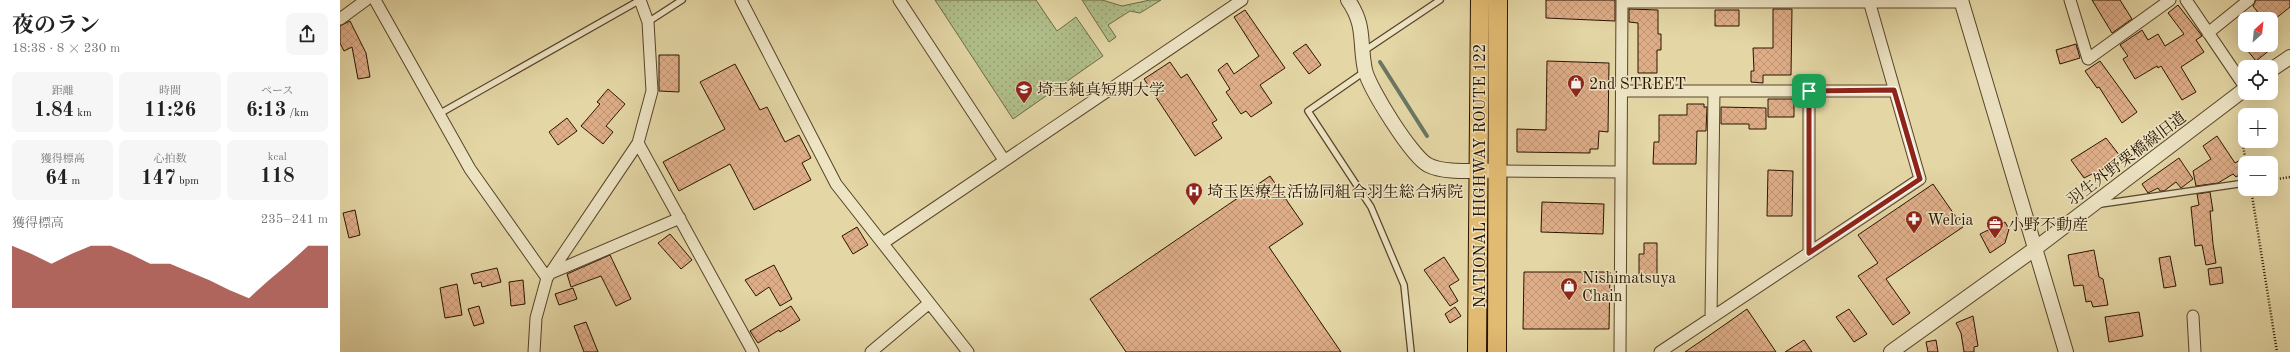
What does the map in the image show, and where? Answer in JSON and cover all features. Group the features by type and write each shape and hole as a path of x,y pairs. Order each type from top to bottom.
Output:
{"highway":[{"name":"NATIONAL HIGHWAY ROUTE 122","path":"1477,352 1480,0"},
{"name":"NATIONAL HIGHWAY ROUTE 122","path":"1497,352 1498,0"}],"street":[{"path":"340,19 366,0"},
{"path":"375,0 470,169 548,276"},
{"path":"534,352 536,318 548,276 638,143 652,91 648,22 640,0"},
{"path":"740,0 836,184 883,243 928,304 968,352"},
{"path":"899,0 1004,160"},
{"path":"883,243 1242,0"},
{"path":"1348,0 1358,18 1364,51 1365,71 1378,98 1414,152 1426,165 1439,169 1621,172"},
{"path":"2070,0 2088,59 2170,0"},
{"path":"2186,0 2238,78"},
{"path":"2208,33 2249,0"},
{"path":"1620,352 1622,1 1962,1 2066,352"},
{"path":"1660,352 1920,179 1869,1"},
{"path":"2278,65 2290,56"},
{"path":"1622,91 1894,90"},
{"path":"1711,318 1714,91"},
{"path":"1809,91 1809,253"},
{"name":"羽生外野栗橋線旧道","path":"1891,352 2036,248 2238,93"},
{"path":"638,143 753,352"},
{"path":"548,276 680,218"},
{"path":"871,352 928,304"},
{"path":"2193,316 2195,352"}],"lane":[{"path":"439,114 640,0"},
{"path":"648,22 682,0"},
{"path":"1364,51 1440,0"},
{"path":"1365,71 1308,112 1371,207 1404,285 1411,352"},
{"path":"2091,206 2238,184"}],"path":[{"path":"2278,179 2290,177"},
{"path":"2251,196 2277,352"}],"green space":[{"path":"935,0 1036,0 1057,31 1076,17 1103,56 1013,119"},
{"path":"1082,0 1102,0 1122,6 1150,0 1161,0 1140,13 1130,11 1108,25 1116,37 1109,42"}],"building":[{"path":"1546,0 1615,0 1615,21 1546,18"},
{"path":"2092,0 2120,0 2132,19 2112,33"},
{"path":"2256,0 2290,0 2290,7 2278,17 2278,12 2258,12 2253,6"},
{"path":"2178,5 2202,36 2196,40 2204,52 2181,67 2196,92 2182,100 2161,66 2158,68 2157,66 2135,79 2123,59 2128,56 2120,45 2142,30 2148,40 2158,34 2165,46 2184,34 2168,13"},
{"path":"1629,9 1658,10 1658,34 1661,34 1661,50 1657,50 1657,73 1638,73 1638,23 1629,22"},
{"path":"1773,9 1792,9 1791,75 1763,75 1763,83 1751,82 1751,71 1754,71 1753,48 1773,48"},
{"path":"1245,10 1285,68 1260,85 1272,103 1251,117 1246,111 1241,114 1226,92 1230,89 1218,70 1227,63 1234,74 1259,56 1234,17"},
{"path":"1715,10 1739,10 1739,26 1715,26"},
{"path":"350,21 366,53 370,77 358,79 352,47 344,51 340,43 340,26"},
{"path":"1306,44 1321,65 1309,74 1293,53"},
{"path":"2076,44 2080,58 2060,64 2056,50"},
{"path":"2249,52 2267,52 2257,60 2255,60"},
{"path":"659,55 679,55 679,92 659,91"},
{"path":"1547,61 1609,63 1608,132 1599,131 1598,149 1590,149 1590,153 1517,152 1517,129 1546,130"},
{"path":"2100,61 2137,112 2122,123 2099,87 2097,88 2085,71"},
{"path":"1170,62 1181,78 1187,74 1217,120 1212,123 1222,138 1195,156 1144,79"},
{"path":"735,64 760,110 767,107 785,142 799,135 811,158 802,163 811,180 754,210 730,164 679,191 663,162 725,129 700,82"},
{"path":"608,89 625,104 606,126 613,132 603,144 581,126 600,104 597,102"},
{"path":"1768,99 1794,99 1794,117 1768,117"},
{"path":"1687,104 1704,104 1704,107 1707,107 1706,131 1697,131 1696,164 1653,164 1654,142 1659,142 1659,115 1687,115"},
{"path":"1721,107 1766,108 1766,129 1749,129 1749,124 1721,124"},
{"path":"567,118 577,131 558,145 549,132"},
{"path":"2217,136 2235,163 2238,161 2238,176 2236,177 2233,174 2218,183 2196,186 2193,171 2211,159 2203,146"},
{"path":"2106,138 2120,156 2094,176 2092,174 2084,178 2071,160"},
{"path":"2179,158 2193,179 2181,188 2176,182 2164,191 2160,191 2158,188 2148,193 2142,184"},
{"path":"1768,170 1793,171 1792,216 1767,216"},
{"path":"1270,176 1303,224 1269,247 1341,352 1126,352 1090,299"},
{"path":"1933,184 1963,227 1886,279 1910,313 1893,325 1858,276 1878,263 1858,235"},
{"path":"2210,192 2213,211 2210,211 2216,263 2206,265 2202,245 2195,246 2191,207 2199,205 2197,194"},
{"path":"1542,202 1604,204 1603,234 1541,232"},
{"path":"355,210 360,235 349,238 343,213"},
{"name":"小野不動産","path":"2005,222 2009,229 2005,243 1990,253 1980,234"},
{"path":"857,227 868,245 853,254 842,236"},
{"path":"670,234 692,260 681,269 658,243"},
{"path":"1644,243 1657,243 1657,275 1639,275 1639,254 1644,254"},
{"path":"2094,250 2099,277 2103,279 2108,305 2093,307 2091,301 2086,302 2083,285 2074,286 2068,255"},
{"path":"610,255 631,299 616,306 601,276 571,287 567,274"},
{"path":"2170,256 2176,286 2164,288 2159,258"},
{"path":"1444,257 1459,280 1449,286 1458,301 1450,306 1424,270"},
{"path":"774,265 792,299 780,306 769,287 756,296 745,280"},
{"path":"2221,267 2223,283 2210,285 2208,269"},
{"path":"497,268 501,282 482,287 481,282 474,284 471,274"},
{"path":"1524,272 1610,272 1609,329 1523,329"},
{"path":"523,280 525,304 511,306 509,282"},
{"path":"457,284 462,315 445,318 440,288"},
{"path":"573,288 577,299 559,305 555,294"},
{"path":"479,306 484,323 474,326 468,309"},
{"path":"791,306 800,320 780,332 779,330 758,343 750,331"},
{"path":"1455,307 1461,316 1450,323 1445,314"},
{"path":"1747,309 1776,352 1685,352 1720,328"},
{"path":"1849,309 1867,334 1854,342 1836,317"},
{"path":"2139,312 2143,336 2109,342 2105,317"},
{"path":"1973,316 1978,346 1974,347 1974,352 1964,352 1961,333 1956,323"},
{"path":"586,322 598,352 584,352 574,326"},
{"path":"1804,340 1812,352 1785,352"},
{"path":"1936,340 1938,352 1928,352 1926,342"}],"waterway":[{"path":"1380,62 1427,136"}],"place":[{"name":"2nd STREET","path":"1576,98"},
{"name":"埼玉純真短期大学","path":"1024,104"},
{"name":"埼玉医療生活協同組合羽生総合病院","path":"1194,206"},
{"name":"Welcia","path":"1914,234"},
{"name":"小野不動産","path":"1995,239"},
{"name":"Nishimatsuya Chain","path":"1569,301"}],"route":[{"path":"1894,90 1920,179 1809,253 1809,145 1809,91 1894,90"}]}
